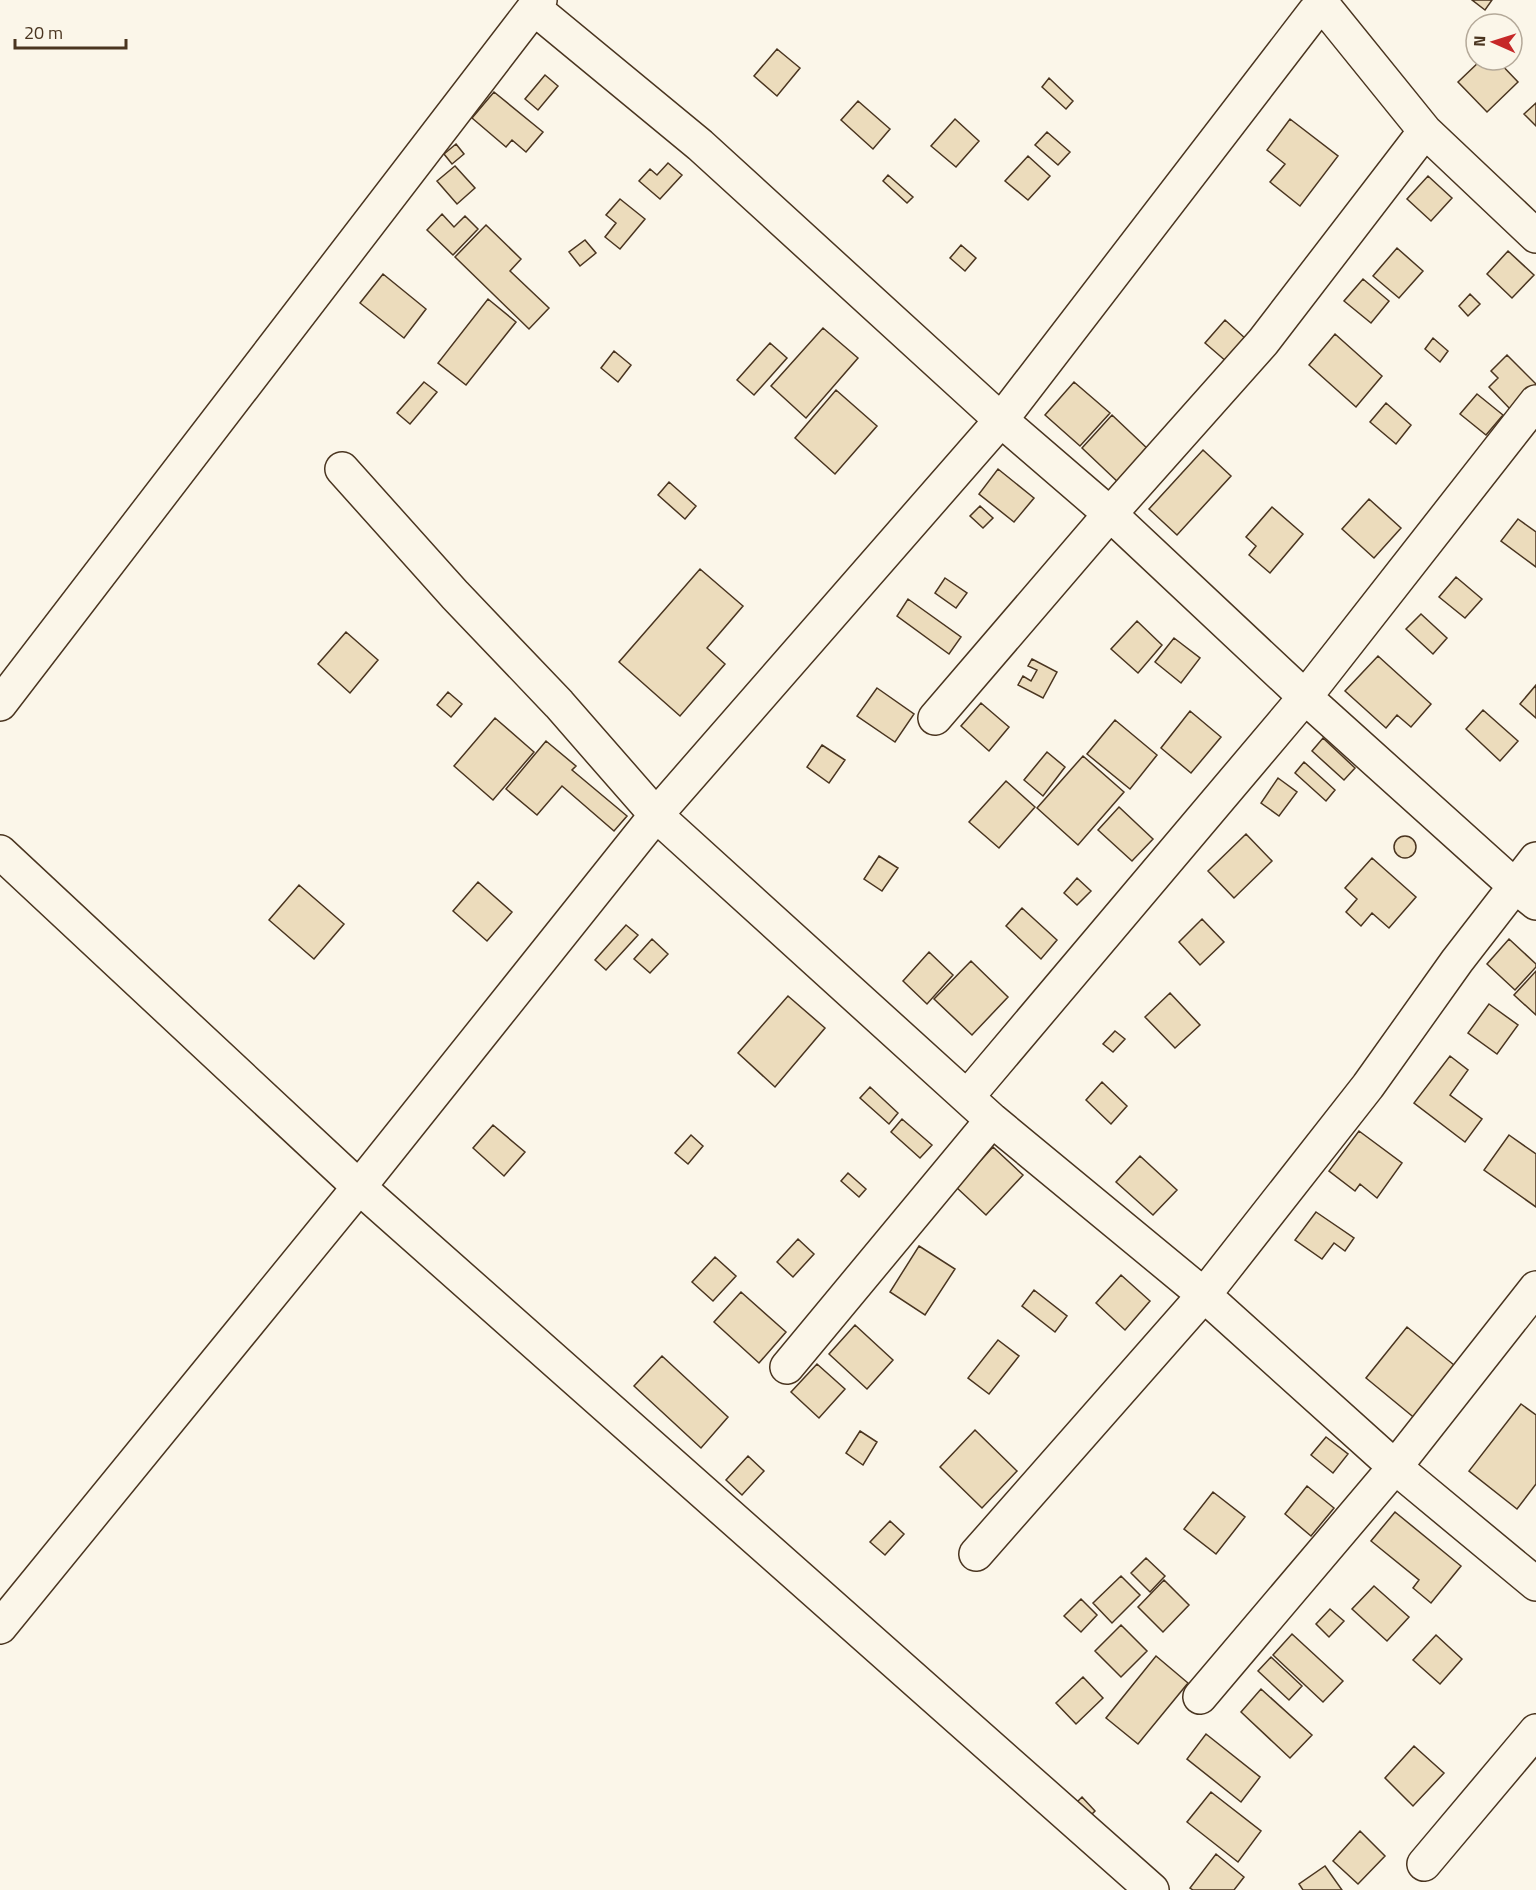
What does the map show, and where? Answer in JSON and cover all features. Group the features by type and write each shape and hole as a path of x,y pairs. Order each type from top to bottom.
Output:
{"street":[{"path":"0,1627 359,1187 656,815 1002,420 1321,1 1425,132 1536,236"},
{"path":"0,704 537,4 700,145 1002,420 1110,514 1305,697 1525,895"},
{"path":"935,718 1110,514 1263,342 1425,132"},
{"path":"967,1096 1305,697 1536,402"},
{"path":"342,469 455,595 559,704 656,815 992,1120 1204,1295 1395,1467 1536,1584"},
{"path":"0,852 359,1187 1152,1890"},
{"path":"976,1554 1204,1295 1368,1086 1457,961 1525,895 1536,859"},
{"path":"787,1367 992,1120"},
{"path":"1200,1697 1395,1467 1536,1288"},
{"path":"1424,1864 1536,1731"}],"building":[{"path":"1472,0 1492,0 1485,10"},
{"path":"777,49 800,68 777,96 754,76"},
{"path":"1468,72 1508,72 1518,82 1487,112 1458,82"},
{"path":"545,75 558,86 538,110 525,99"},
{"path":"1049,78 1073,101 1066,109 1042,87"},
{"path":"494,92 543,132 526,152 512,140 506,147 472,118"},
{"path":"858,101 890,129 873,149 841,120"},
{"path":"1536,103 1536,126 1524,114"},
{"path":"955,119 979,141 956,167 931,146"},
{"path":"1290,119 1338,156 1300,206 1270,182 1285,164 1267,150"},
{"path":"1047,132 1070,152 1058,165 1035,145"},
{"path":"456,144 464,154 452,164 444,154"},
{"path":"1028,156 1050,176 1028,200 1005,181"},
{"path":"668,163 682,175 660,199 639,181 650,169 657,175"},
{"path":"455,166 475,188 457,204 437,181"},
{"path":"888,175 913,197 907,203 883,181"},
{"path":"1428,176 1452,198 1431,221 1407,199"},
{"path":"620,199 645,219 620,249 605,237 616,223 606,215"},
{"path":"442,214 454,227 465,216 478,229 453,255 427,230"},
{"path":"486,225 521,259 510,271 549,308 529,329 455,257"},
{"path":"585,240 596,253 580,266 569,252"},
{"path":"961,245 976,258 965,271 950,258"},
{"path":"1397,248 1423,271 1399,298 1373,276"},
{"path":"1508,251 1534,275 1512,298 1487,274"},
{"path":"383,274 426,309 404,338 360,303"},
{"path":"1363,279 1389,301 1371,323 1344,301"},
{"path":"1470,294 1480,304 1468,316 1459,306"},
{"path":"488,299 516,322 466,385 438,363"},
{"path":"1225,320 1246,339 1227,362 1205,343"},
{"path":"823,328 858,358 806,418 771,386"},
{"path":"1335,334 1382,376 1356,407 1309,365"},
{"path":"1433,338 1448,351 1440,362 1425,349"},
{"path":"770,343 787,358 754,395 737,380"},
{"path":"614,351 631,365 618,382 601,368"},
{"path":"1507,355 1536,384 1536,387 1512,411 1489,387 1498,378 1491,371"},
{"path":"424,382 437,392 410,424 397,413"},
{"path":"1074,382 1110,413 1080,446 1045,415"},
{"path":"836,390 877,426 835,474 795,438"},
{"path":"1477,394 1503,415 1486,435 1460,414"},
{"path":"1386,403 1411,425 1396,444 1370,422"},
{"path":"1112,415 1150,451 1120,484 1082,448"},
{"path":"1203,450 1231,476 1177,535 1149,509"},
{"path":"998,469 1034,498 1014,522 979,494"},
{"path":"669,482 696,506 685,519 658,495"},
{"path":"1369,499 1401,528 1374,558 1342,529"},
{"path":"980,506 993,518 983,528 970,516"},
{"path":"1272,507 1303,534 1270,573 1249,555 1256,546 1246,537"},
{"path":"1518,519 1536,532 1536,567 1501,541"},
{"path":"700,569 743,606 707,648 725,664 680,716 619,662"},
{"path":"1456,577 1482,599 1465,618 1439,597"},
{"path":"945,578 967,593 956,608 935,593"},
{"path":"908,599 961,637 949,654 897,616"},
{"path":"1421,614 1447,638 1433,654 1406,629"},
{"path":"1137,621 1162,645 1138,673 1111,649"},
{"path":"346,632 378,660 350,693 318,664"},
{"path":"1174,638 1200,658 1181,683 1155,662"},
{"path":"1378,656 1431,704 1411,727 1397,715 1386,728 1345,691"},
{"path":"1032,659 1057,672 1043,698 1018,685 1023,676 1031,681 1037,670 1028,666"},
{"path":"1536,685 1536,718 1520,704"},
{"path":"877,688 914,714 895,742 857,716"},
{"path":"448,692 462,704 451,717 437,705"},
{"path":"981,703 1009,727 989,751 961,726"},
{"path":"1483,710 1518,741 1500,761 1466,729"},
{"path":"1190,711 1221,737 1191,773 1161,748"},
{"path":"495,718 534,752 493,800 454,766"},
{"path":"1115,720 1157,755 1130,789 1087,754"},
{"path":"1323,738 1355,768 1344,780 1312,751"},
{"path":"546,741 576,766 572,770 627,816 614,831 562,786 537,815 506,789"},
{"path":"822,745 845,760 829,783 807,767"},
{"path":"1047,752 1065,767 1043,796 1024,780"},
{"path":"1083,756 1124,792 1078,845 1037,808"},
{"path":"1304,762 1335,790 1326,801 1295,773"},
{"path":"1278,778 1297,792 1279,816 1261,803"},
{"path":"1006,781 1035,807 999,848 969,822"},
{"path":"1119,807 1153,839 1132,861 1098,830"},
{"path":"1246,834 1272,861 1234,898 1208,871"},
{"path":"1405,836 1413,839 1416,847 1413,855 1405,858 1397,855 1394,847 1397,839"},
{"path":"879,856 898,868 882,891 864,879"},
{"path":"1372,858 1416,897 1389,928 1372,913 1361,926 1346,912 1357,899 1345,888"},
{"path":"1077,878 1091,891 1077,905 1064,893"},
{"path":"478,882 512,912 487,941 453,911"},
{"path":"299,885 344,924 314,959 269,920"},
{"path":"1022,908 1057,940 1041,959 1006,926"},
{"path":"1202,919 1224,942 1200,965 1179,942"},
{"path":"626,925 638,935 606,970 595,960"},
{"path":"652,939 668,954 650,973 634,959"},
{"path":"1509,939 1536,964 1536,967 1515,990 1487,964"},
{"path":"929,952 953,975 927,1004 903,981"},
{"path":"971,961 1008,997 972,1035 934,999"},
{"path":"1536,971 1536,1015 1514,995"},
{"path":"1170,993 1200,1025 1175,1048 1145,1017"},
{"path":"788,996 825,1028 775,1087 738,1053"},
{"path":"1489,1004 1518,1025 1497,1054 1468,1033"},
{"path":"1115,1031 1125,1039 1113,1052 1103,1044"},
{"path":"1450,1056 1468,1070 1450,1095 1482,1119 1465,1142 1414,1103"},
{"path":"1102,1082 1127,1106 1111,1124 1086,1100"},
{"path":"870,1087 898,1113 889,1124 860,1098"},
{"path":"902,1119 932,1145 920,1158 891,1132"},
{"path":"493,1125 525,1152 504,1176 473,1148"},
{"path":"1359,1131 1402,1163 1377,1198 1360,1184 1355,1191 1329,1171"},
{"path":"691,1135 703,1146 688,1164 675,1153"},
{"path":"1509,1135 1536,1154 1536,1207 1484,1170"},
{"path":"993,1147 1023,1175 986,1215 956,1187"},
{"path":"1140,1156 1177,1190 1153,1215 1116,1182"},
{"path":"848,1173 866,1189 859,1197 841,1181"},
{"path":"1316,1212 1354,1238 1345,1251 1334,1243 1322,1259 1295,1240"},
{"path":"798,1239 814,1254 793,1277 777,1262"},
{"path":"919,1246 955,1269 925,1315 890,1292"},
{"path":"715,1257 736,1276 713,1301 692,1282"},
{"path":"1121,1275 1150,1301 1125,1330 1096,1303"},
{"path":"1034,1290 1067,1316 1055,1332 1022,1306"},
{"path":"741,1292 786,1332 759,1363 714,1322"},
{"path":"855,1325 893,1360 867,1389 829,1354"},
{"path":"1407,1327 1459,1369 1417,1420 1366,1378"},
{"path":"998,1340 1019,1356 989,1394 968,1378"},
{"path":"662,1356 728,1417 701,1448 634,1386"},
{"path":"817,1364 845,1389 819,1418 791,1392"},
{"path":"1521,1404 1536,1415 1536,1484 1517,1509 1469,1471"},
{"path":"975,1430 1017,1471 982,1508 940,1467"},
{"path":"860,1431 877,1442 863,1465 846,1453"},
{"path":"1326,1437 1348,1454 1333,1473 1311,1455"},
{"path":"748,1456 764,1471 742,1495 726,1480"},
{"path":"1307,1486 1334,1508 1311,1536 1285,1514"},
{"path":"1213,1492 1245,1517 1216,1554 1184,1529"},
{"path":"1395,1512 1461,1566 1431,1603 1413,1588 1419,1580 1371,1541"},
{"path":"890,1521 904,1534 885,1555 870,1542"},
{"path":"1146,1558 1165,1576 1150,1592 1131,1573"},
{"path":"1121,1576 1140,1595 1112,1623 1093,1603"},
{"path":"1164,1580 1189,1605 1163,1632 1138,1607"},
{"path":"1374,1586 1409,1617 1387,1641 1352,1609"},
{"path":"1081,1599 1097,1615 1081,1632 1064,1616"},
{"path":"1330,1609 1344,1621 1329,1637 1316,1624"},
{"path":"1121,1625 1147,1651 1121,1677 1095,1651"},
{"path":"1292,1634 1343,1681 1323,1702 1273,1655"},
{"path":"1436,1635 1462,1659 1440,1684 1413,1660"},
{"path":"1156,1656 1188,1683 1138,1744 1106,1718"},
{"path":"1271,1657 1302,1686 1289,1700 1258,1671"},
{"path":"1083,1677 1103,1698 1076,1724 1056,1703"},
{"path":"1261,1689 1312,1735 1290,1758 1241,1712"},
{"path":"1206,1734 1260,1777 1241,1802 1187,1759"},
{"path":"1414,1746 1444,1773 1413,1806 1385,1778"},
{"path":"1211,1792 1261,1831 1238,1862 1187,1822"},
{"path":"1082,1797 1095,1811 1077,1829 1064,1815"},
{"path":"1360,1831 1385,1856 1358,1884 1333,1861"},
{"path":"1216,1854 1244,1877 1234,1890 1193,1890 1190,1888"},
{"path":"1325,1866 1342,1890 1303,1890 1299,1884"}]}
